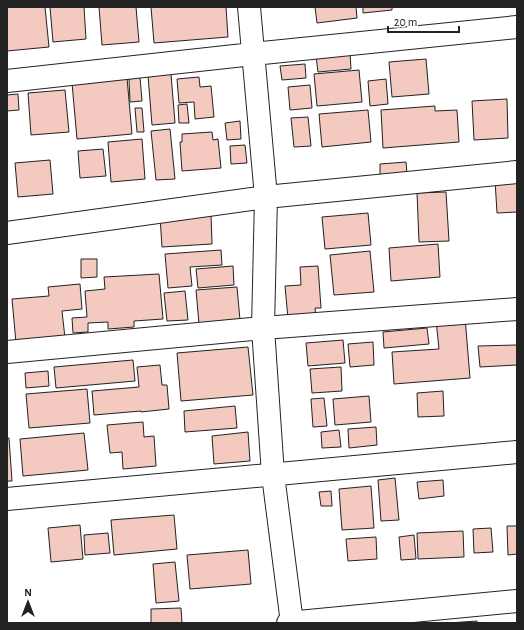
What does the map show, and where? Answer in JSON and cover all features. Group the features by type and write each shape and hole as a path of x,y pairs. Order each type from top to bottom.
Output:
{"street":[{"path":"249,7 266,197 263,328 273,475 292,623"},
{"path":"7,81 517,27"},
{"path":"7,233 266,197 517,172"},
{"path":"7,352 263,328 517,309"},
{"path":"7,499 517,452"},
{"path":"288,623 517,601"}],"building":[{"path":"7,7 45,7 49,47 7,51"},
{"path":"50,7 84,7 86,39 53,42"},
{"path":"99,7 136,7 139,42 102,45"},
{"path":"151,7 226,7 228,37 154,43"},
{"path":"315,7 356,7 357,18 317,23"},
{"path":"363,7 392,7 392,10 363,13"},
{"path":"350,53 351,69 318,72 316,56"},
{"path":"426,59 429,94 392,97 389,62"},
{"path":"305,64 306,78 282,80 280,66"},
{"path":"359,70 362,102 317,106 314,74"},
{"path":"171,74 175,123 152,125 148,76"},
{"path":"140,77 142,101 130,102 129,79"},
{"path":"199,77 200,87 211,86 214,117 195,119 194,102 179,103 177,79"},
{"path":"127,78 132,134 77,139 72,83"},
{"path":"386,79 388,104 370,106 368,81"},
{"path":"310,85 312,108 290,110 288,87"},
{"path":"65,90 69,132 31,135 28,93"},
{"path":"18,94 19,110 7,111 7,95"},
{"path":"507,99 508,138 474,140 472,101"},
{"path":"187,104 189,123 179,123 178,105"},
{"path":"435,106 435,111 457,110 459,142 383,148 381,110"},
{"path":"135,108 142,108 144,132 137,132"},
{"path":"368,110 371,142 322,147 319,114"},
{"path":"308,117 311,146 294,147 291,118"},
{"path":"240,121 241,139 227,140 225,123"},
{"path":"170,129 175,179 156,180 151,131"},
{"path":"212,132 213,140 218,139 221,168 182,171 180,142 182,142 182,134"},
{"path":"142,139 145,179 111,182 108,142"},
{"path":"245,145 247,163 231,164 230,146"},
{"path":"103,149 106,176 80,178 78,151"},
{"path":"50,160 53,194 18,197 15,163"},
{"path":"406,162 407,174 380,176 380,164"},
{"path":"517,179 517,212 497,213 495,180"},
{"path":"446,192 449,241 419,242 417,193"},
{"path":"368,213 371,245 325,249 322,217"},
{"path":"211,214 212,244 162,247 160,217"},
{"path":"438,244 440,277 391,281 389,248"},
{"path":"221,250 222,265 190,267 192,286 168,288 165,254"},
{"path":"370,251 374,292 334,295 330,255"},
{"path":"81,259 97,259 97,277 81,278"},
{"path":"233,266 234,285 198,288 196,269"},
{"path":"318,266 321,308 315,308 316,317 288,319 285,286 301,285 300,267"},
{"path":"159,274 163,319 134,321 134,327 108,329 108,322 88,323 88,332 73,333 72,318 87,317 85,291 105,289 104,277"},
{"path":"80,284 82,309 62,311 65,338 16,343 12,299 49,296 48,287"},
{"path":"237,287 240,320 199,324 196,290"},
{"path":"185,291 188,320 167,321 164,293"},
{"path":"465,317 470,378 394,384 392,352 439,349 436,320"},
{"path":"427,328 429,344 384,348 383,332"},
{"path":"343,340 345,363 308,366 306,343"},
{"path":"373,342 374,365 350,367 348,344"},
{"path":"517,345 517,365 480,367 478,346"},
{"path":"248,347 253,395 181,401 177,353"},
{"path":"133,360 135,381 56,388 54,367"},
{"path":"160,365 162,385 167,385 169,409 94,415 92,391 139,387 137,367"},
{"path":"341,367 342,391 312,393 310,369"},
{"path":"48,371 49,386 26,388 25,373"},
{"path":"87,389 90,423 29,428 26,394"},
{"path":"443,391 444,416 418,417 417,393"},
{"path":"369,396 371,422 335,425 333,399"},
{"path":"324,398 327,426 313,427 311,399"},
{"path":"235,406 237,428 185,432 184,411"},
{"path":"143,422 144,437 154,436 156,466 123,469 122,452 110,453 107,425"},
{"path":"376,427 377,445 349,448 348,429"},
{"path":"339,430 341,447 322,448 321,432"},
{"path":"248,432 250,461 214,464 212,436"},
{"path":"84,433 88,470 23,476 20,439"},
{"path":"7,438 9,438 12,481 7,481"},
{"path":"395,478 399,520 381,521 378,480"},
{"path":"443,480 444,496 419,499 417,482"},
{"path":"371,486 374,528 342,530 339,489"},
{"path":"331,491 332,506 321,506 319,492"},
{"path":"174,515 177,549 114,555 111,520"},
{"path":"80,525 83,559 51,562 48,528"},
{"path":"507,526 517,526 517,554 508,555"},
{"path":"491,528 493,552 474,553 473,529"},
{"path":"463,531 464,557 418,559 417,533"},
{"path":"108,533 110,553 85,555 84,535"},
{"path":"414,535 416,559 401,560 399,537"},
{"path":"376,537 377,559 348,561 346,539"},
{"path":"248,550 251,584 190,589 187,555"},
{"path":"175,562 179,601 156,603 153,564"},
{"path":"181,608 182,623 151,623 151,609"},
{"path":"477,621 477,623 449,623"}]}
